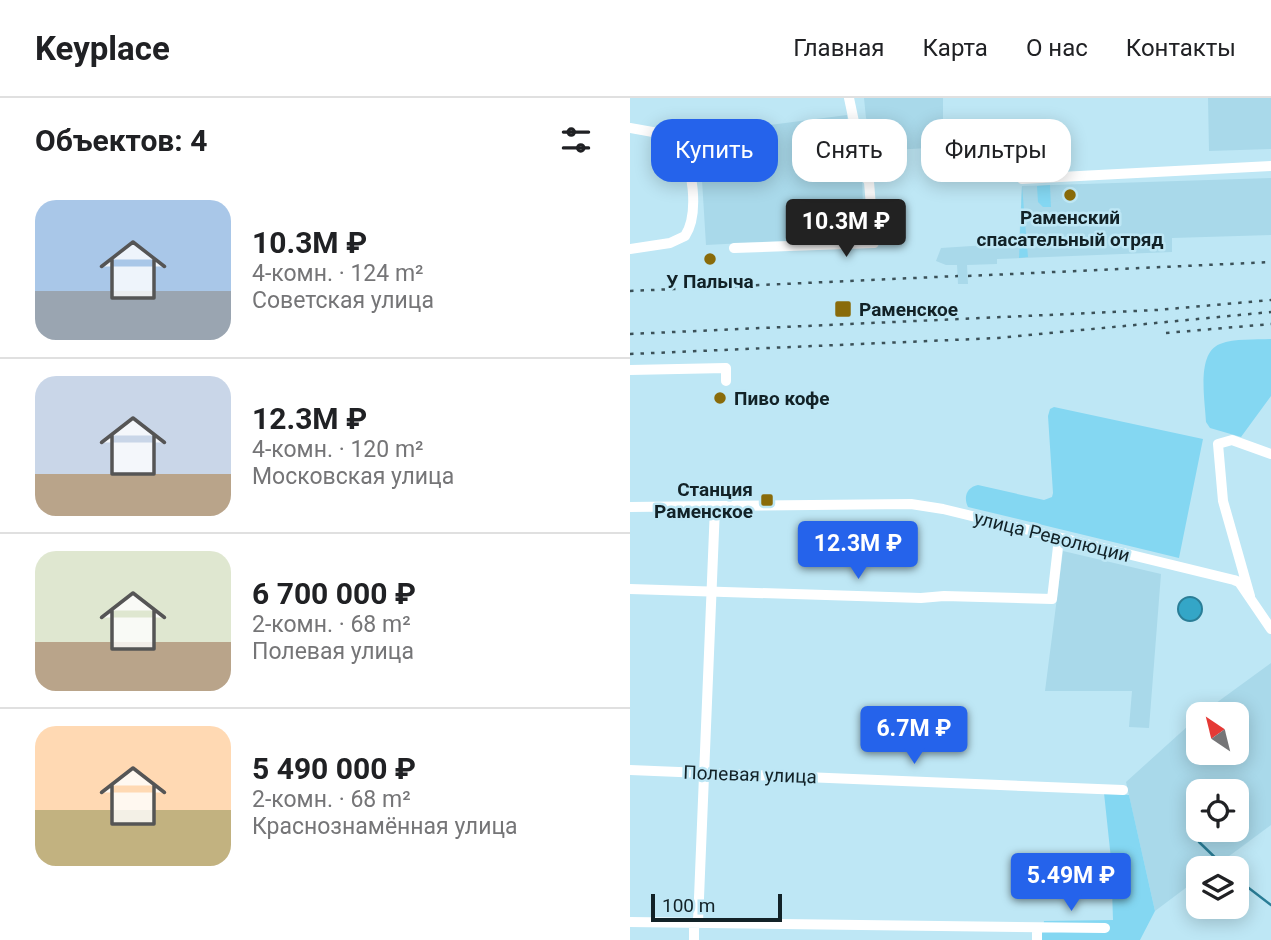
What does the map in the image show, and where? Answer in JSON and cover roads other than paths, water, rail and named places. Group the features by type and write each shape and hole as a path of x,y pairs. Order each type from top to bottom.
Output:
{"street":[{"path":"734,248 874,243 869,185 859,167 857,136 849,98"},
{"path":"630,128 675,136 682,143 693,193 691,227 685,236 670,243 630,250"},
{"path":"1071,176 1271,166"},
{"path":"630,370 726,368 726,380"},
{"path":"1271,454 1232,440 1218,444 1223,501 1252,600 1271,628"},
{"name":"улица Революции","path":"630,507 911,504 943,509 1234,580 1239,582 1252,600"},
{"path":"694,940 694,927 698,922 715,508"},
{"path":"630,589 921,598 944,596 1052,599 1059,538"},
{"name":"Полевая улица","path":"630,770 1123,790"},
{"path":"630,922 1105,928"},
{"path":"1037,928 1037,940"}],"waterway":[{"path":"1199,842 1214,856"},
{"path":"1249,888 1271,905"}],"railway":[{"path":"968,276 1271,262"},
{"path":"630,291 958,276"},
{"path":"630,334 1157,310 1271,300"},
{"path":"630,354 998,338 1271,312"},
{"path":"1166,333 1271,324"}],"place":[{"name":"Раменский спасательный отряд","path":"1070,195"},
{"name":"У Палыча","path":"710,259"},
{"name":"Раменское","path":"843,309"},
{"name":"Пиво кофе","path":"720,398"},
{"name":"Станция Раменское","path":"767,500"}]}
